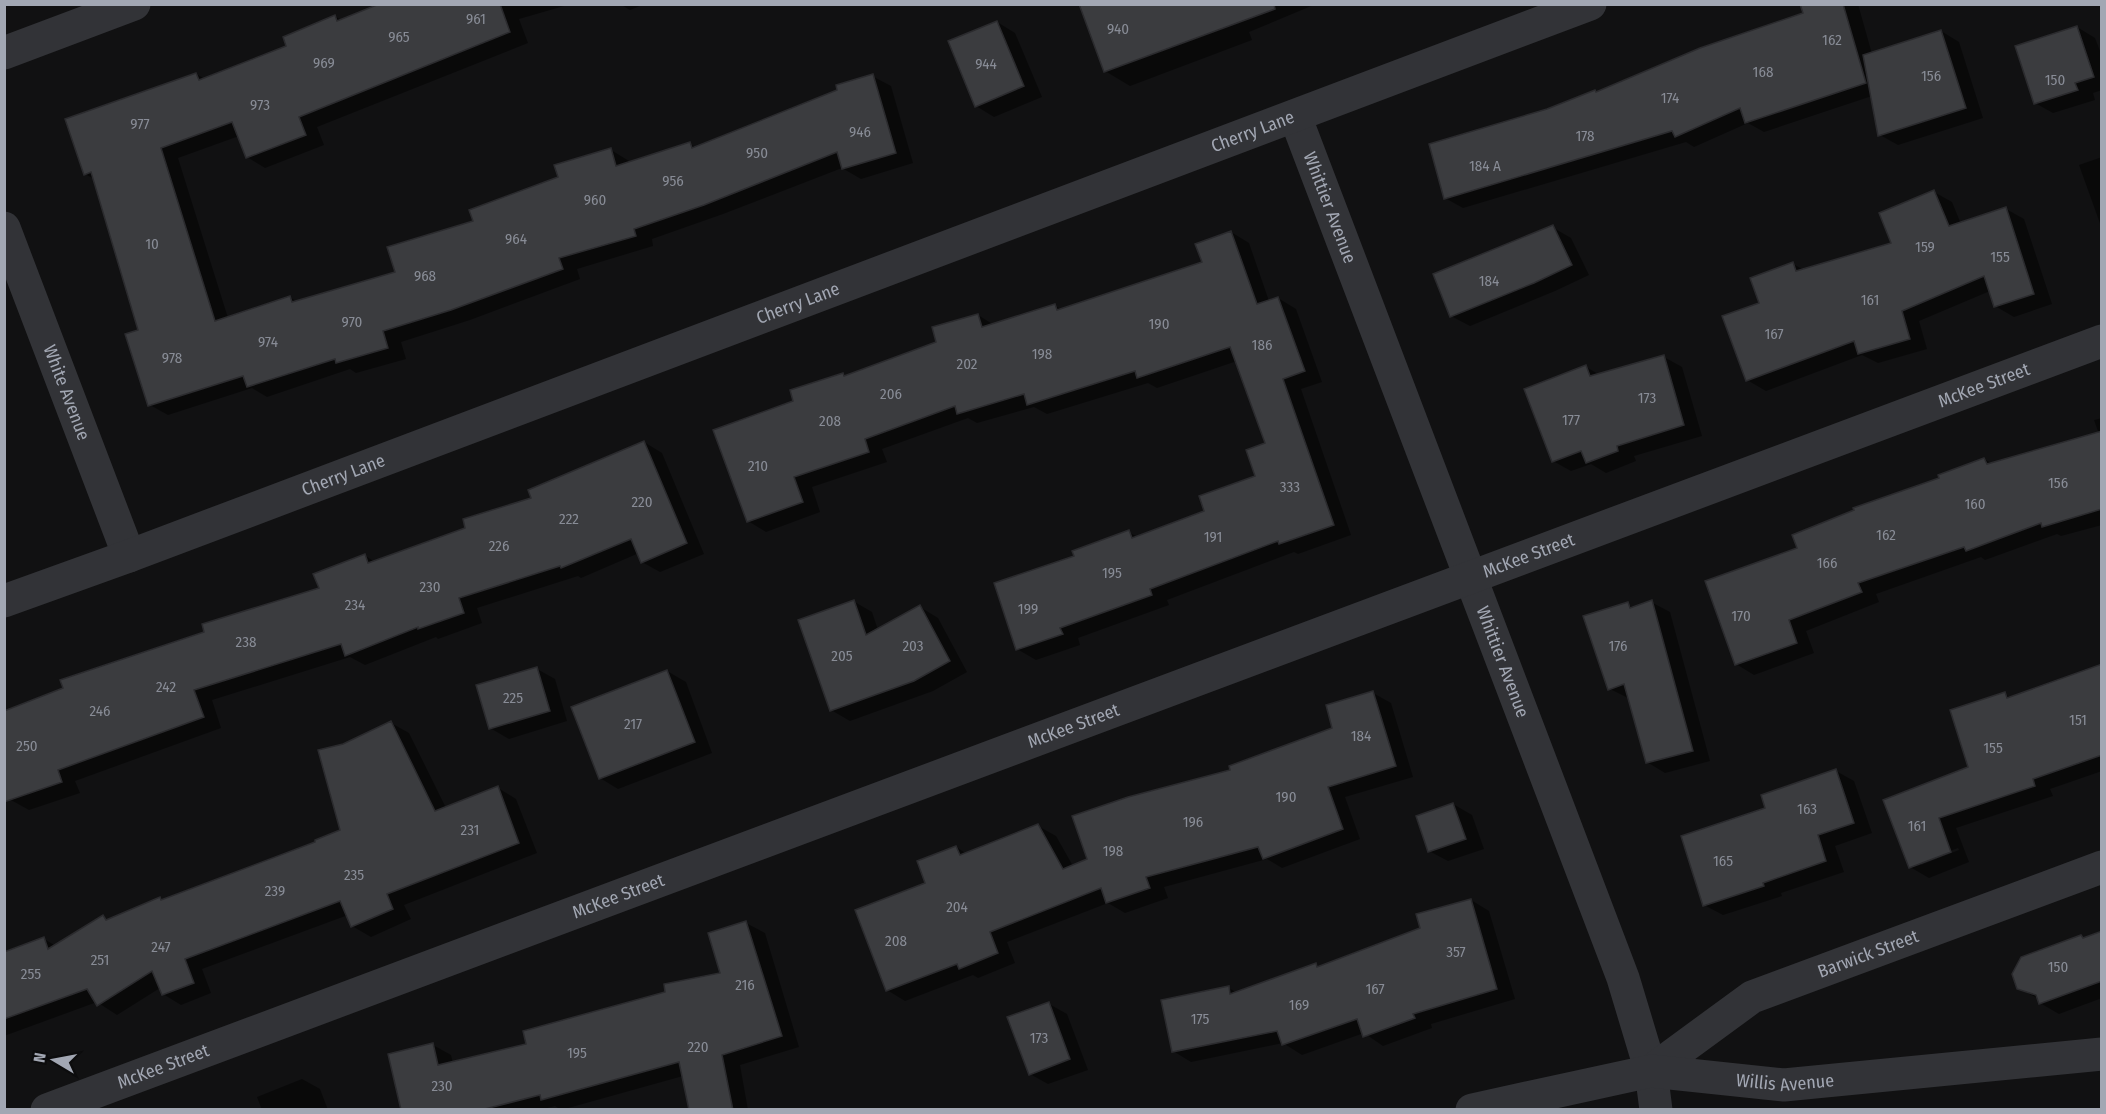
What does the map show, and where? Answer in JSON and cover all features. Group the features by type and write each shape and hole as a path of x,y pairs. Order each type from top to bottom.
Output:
{"street":[{"path":"4,53 134,4"},
{"name":"Cherry Lane","path":"4,601 129,556 1590,4"},
{"name":"Whittier Avenue","path":"1295,116 1623,978 1651,1071 1656,1110"},
{"name":"White Avenue","path":"4,228 129,556"},
{"name":"McKee Street","path":"47,1110 2102,341"},
{"name":"Barwick Street","path":"1651,1071 1752,997 2102,867"},
{"name":"Willis Avenue","path":"1472,1110 1651,1071 1784,1085 2102,1054"}],"building":[{"path":"379,4 500,4 510,32 299,117 306,135 246,158 232,122 161,148 215,321 290,296 292,302 395,272 387,247 473,221 469,210 558,177 554,165 611,148 616,166 690,142 692,148 837,90 836,85 873,74 896,153 842,169 837,152 704,205 634,229 636,236 559,258 563,269 451,310 383,331 388,348 336,363 335,359 247,387 243,376 148,406 125,334 138,330 91,172 84,175 65,119 196,73 199,80 286,46 283,37 335,15 337,21"},
{"path":"1079,4 1274,4 1275,9 1104,72"},
{"path":"1800,4 1843,4 1866,83 1745,123 1740,108 1675,137 1672,131 1444,199 1429,144 1547,109 1595,90 1596,92 1700,48 1803,13"},
{"path":"997,21 1024,86 975,107 948,41"},
{"path":"2077,26 2094,77 2075,83 2078,90 2034,104 2015,46"},
{"path":"1941,30 1966,108 1878,136 1863,55"},
{"path":"1934,190 1949,226 2006,207 2034,294 1994,307 1984,276 1902,311 1910,339 1858,354 1854,341 1746,381 1722,316 1759,303 1750,278 1793,262 1796,271 1891,243 1879,213"},
{"path":"1553,225 1572,265 1450,317 1433,274"},
{"path":"1231,231 1257,304 1278,297 1305,371 1283,379 1334,525 1279,544 1278,541 1150,589 1152,595 1060,628 1063,634 1016,650 994,583 1074,556 1072,551 1129,530 1132,538 1204,511 1199,496 1255,476 1246,450 1265,443 1230,347 1137,378 1135,371 1027,405 1024,394 957,414 955,406 865,439 869,452 794,477 803,502 747,522 713,430 793,401 790,390 843,373 844,376 936,342 932,327 978,314 982,327 1055,304 1057,310 1202,262 1195,244"},
{"path":"1664,355 1684,425 1617,446 1618,451 1586,463 1581,451 1552,462 1524,389 1586,365 1590,376"},
{"path":"2102,431 2102,509 2042,527 2041,523 1966,551 1964,547 1858,583 1862,592 1789,620 1797,643 1735,665 1705,581 1797,548 1792,535 1854,510 1853,508 1939,478 1938,475 1984,458 1987,464"},
{"path":"644,441 687,543 641,563 631,539 561,568 560,566 459,598 464,613 418,629 418,627 345,656 341,644 194,690 204,717 58,770 62,782 4,802 4,711 63,688 60,680 204,632 202,624 319,588 313,574 365,554 368,563 465,528 463,519 531,498 528,490"},
{"path":"854,600 866,635 920,605 950,661 914,681 830,711 798,620"},
{"path":"1652,600 1693,751 1646,763 1624,684 1608,690 1583,616 1628,602 1630,608"},
{"path":"2102,664 2102,755 2033,779 2035,786 1939,818 1951,852 1909,868 1883,800 1968,767 1950,710 2005,692 2007,698"},
{"path":"537,667 550,711 489,729 476,685"},
{"path":"667,670 695,742 599,779 571,707"},
{"path":"1373,691 1396,766 1328,787 1343,829 1263,859 1258,847 1146,877 1150,888 1106,903 1101,888 990,932 998,953 959,969 957,964 886,991 855,910 925,883 917,861 956,846 960,855 1038,824 1063,869 1087,859 1072,816 1128,797 1230,770 1229,766 1332,728 1326,705"},
{"path":"391,721 435,811 498,786 519,843 387,894 393,909 351,927 340,901 185,959 194,983 162,995 152,971 97,1006 87,989 4,1019 4,952 44,937 48,949 103,915 106,920 160,897 161,900 315,842 315,840 340,830 318,750 343,744"},
{"path":"1836,769 1854,823 1818,835 1826,861 1763,883 1764,886 1703,906 1681,836 1765,808 1761,795"},
{"path":"1453,803 1466,839 1428,852 1416,816"},
{"path":"1471,899 1497,989 1413,1014 1415,1018 1363,1037 1357,1019 1282,1045 1277,1031 1172,1052 1161,1000 1229,986 1230,994 1316,963 1317,967 1420,928 1416,914"},
{"path":"746,921 782,1036 722,1055 733,1110 689,1110 679,1062 541,1100 540,1095 481,1110 401,1110 388,1054 433,1043 438,1065 526,1044 523,1031 665,992 664,984 720,973 708,933"},
{"path":"2102,931 2102,981 2039,1004 2036,995 2017,989 2012,974 2021,957 2081,935 2083,938"},
{"path":"1049,1002 1070,1059 1029,1075 1007,1017"}]}
